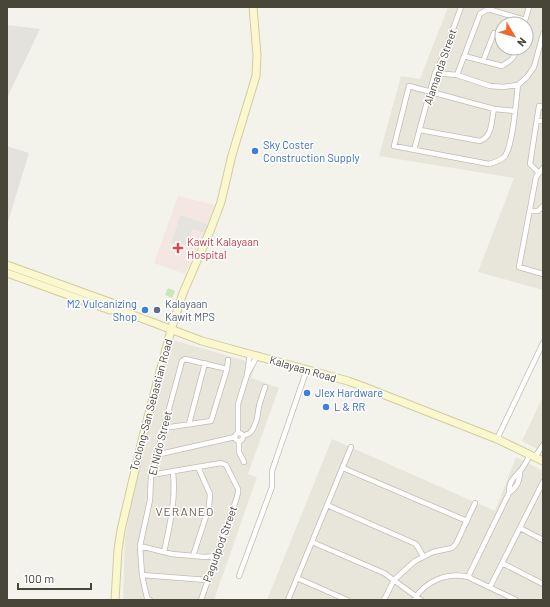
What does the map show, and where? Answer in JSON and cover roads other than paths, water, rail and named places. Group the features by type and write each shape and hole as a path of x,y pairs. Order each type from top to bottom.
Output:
{"main road":[{"name":"Toclong-San Sebastian Road","path":"115,600 118,550 121,530 142,438 171,330 183,293 210,231 220,202 232,155 256,76 257,55 253,7"},
{"path":"7,265 112,303 118,309"},
{"path":"7,273 110,310 118,309"},
{"name":"Kalayaan Road","path":"118,309 202,341 367,388 497,439 543,461"}],"street":[{"name":"Alamanda Street","path":"414,150 429,92 461,7"},
{"path":"457,75 480,14 488,9 507,16"},
{"path":"483,61 494,33"},
{"path":"436,73 457,75 490,86 502,87 518,85 527,77 534,67 543,34"},
{"path":"464,56 502,66 512,61 515,56"},
{"path":"515,111 494,109 409,86 394,146 489,164 499,161 505,156 510,145 515,111 518,85"},
{"path":"538,172 530,164 539,106 543,107"},
{"path":"420,130 480,141 486,139 489,135 494,109"},
{"path":"537,121 543,121"},
{"path":"543,168 538,172 536,177 519,267 543,274"},
{"path":"530,211 538,211 543,206"},
{"path":"497,439 543,343"},
{"path":"239,441 236,440 238,404 254,355"},
{"name":"El Nido Street","path":"149,600 142,575 140,546 150,500 151,475 183,360 205,363"},
{"path":"164,428 211,421 227,369 228,360"},
{"path":"189,424 205,363 227,369"},
{"path":"239,576 272,487 272,471 307,370"},
{"path":"156,455 240,434 242,436 250,433 257,419 259,406 265,387"},
{"path":"242,436 241,440 239,441 239,452 244,462"},
{"path":"468,576 509,493 515,489 520,479 520,471 543,445"},
{"path":"288,600 351,447"},
{"name":"Pagudpod Street","path":"198,468 221,463 226,465 238,489 236,500 201,600"},
{"path":"151,475 198,468 210,494 209,507 193,556"},
{"path":"343,468 466,521"},
{"path":"164,552 174,502 175,489 173,472"},
{"path":"490,587 520,528 541,493 543,482"},
{"path":"384,600 394,580 415,561 433,552 452,548 456,544 475,502"},
{"path":"327,505 416,544 423,556"},
{"path":"520,528 543,540"},
{"path":"312,542 384,573 415,598 421,600"},
{"path":"140,546 172,554 216,556"},
{"path":"502,563 543,584"},
{"path":"142,575 207,580"},
{"path":"415,598 427,585 437,579 447,576 460,575 468,576 516,600"},
{"path":"297,578 347,600"}],"place":[{"name":"Sky Coster Construction Supply","path":"255,151"},
{"name":"Kawit Kalayaan Hospital","path":"178,248"},
{"name":"M2 Vulcanizing Shop","path":"145,310"},
{"name":"Kalayaan Kawit MPS","path":"157,310"},
{"name":"Jlex Hardware","path":"307,393"},
{"name":"L & RR","path":"326,407"}],"district":[{"name":"VERANEO","path":"185,512"}]}
